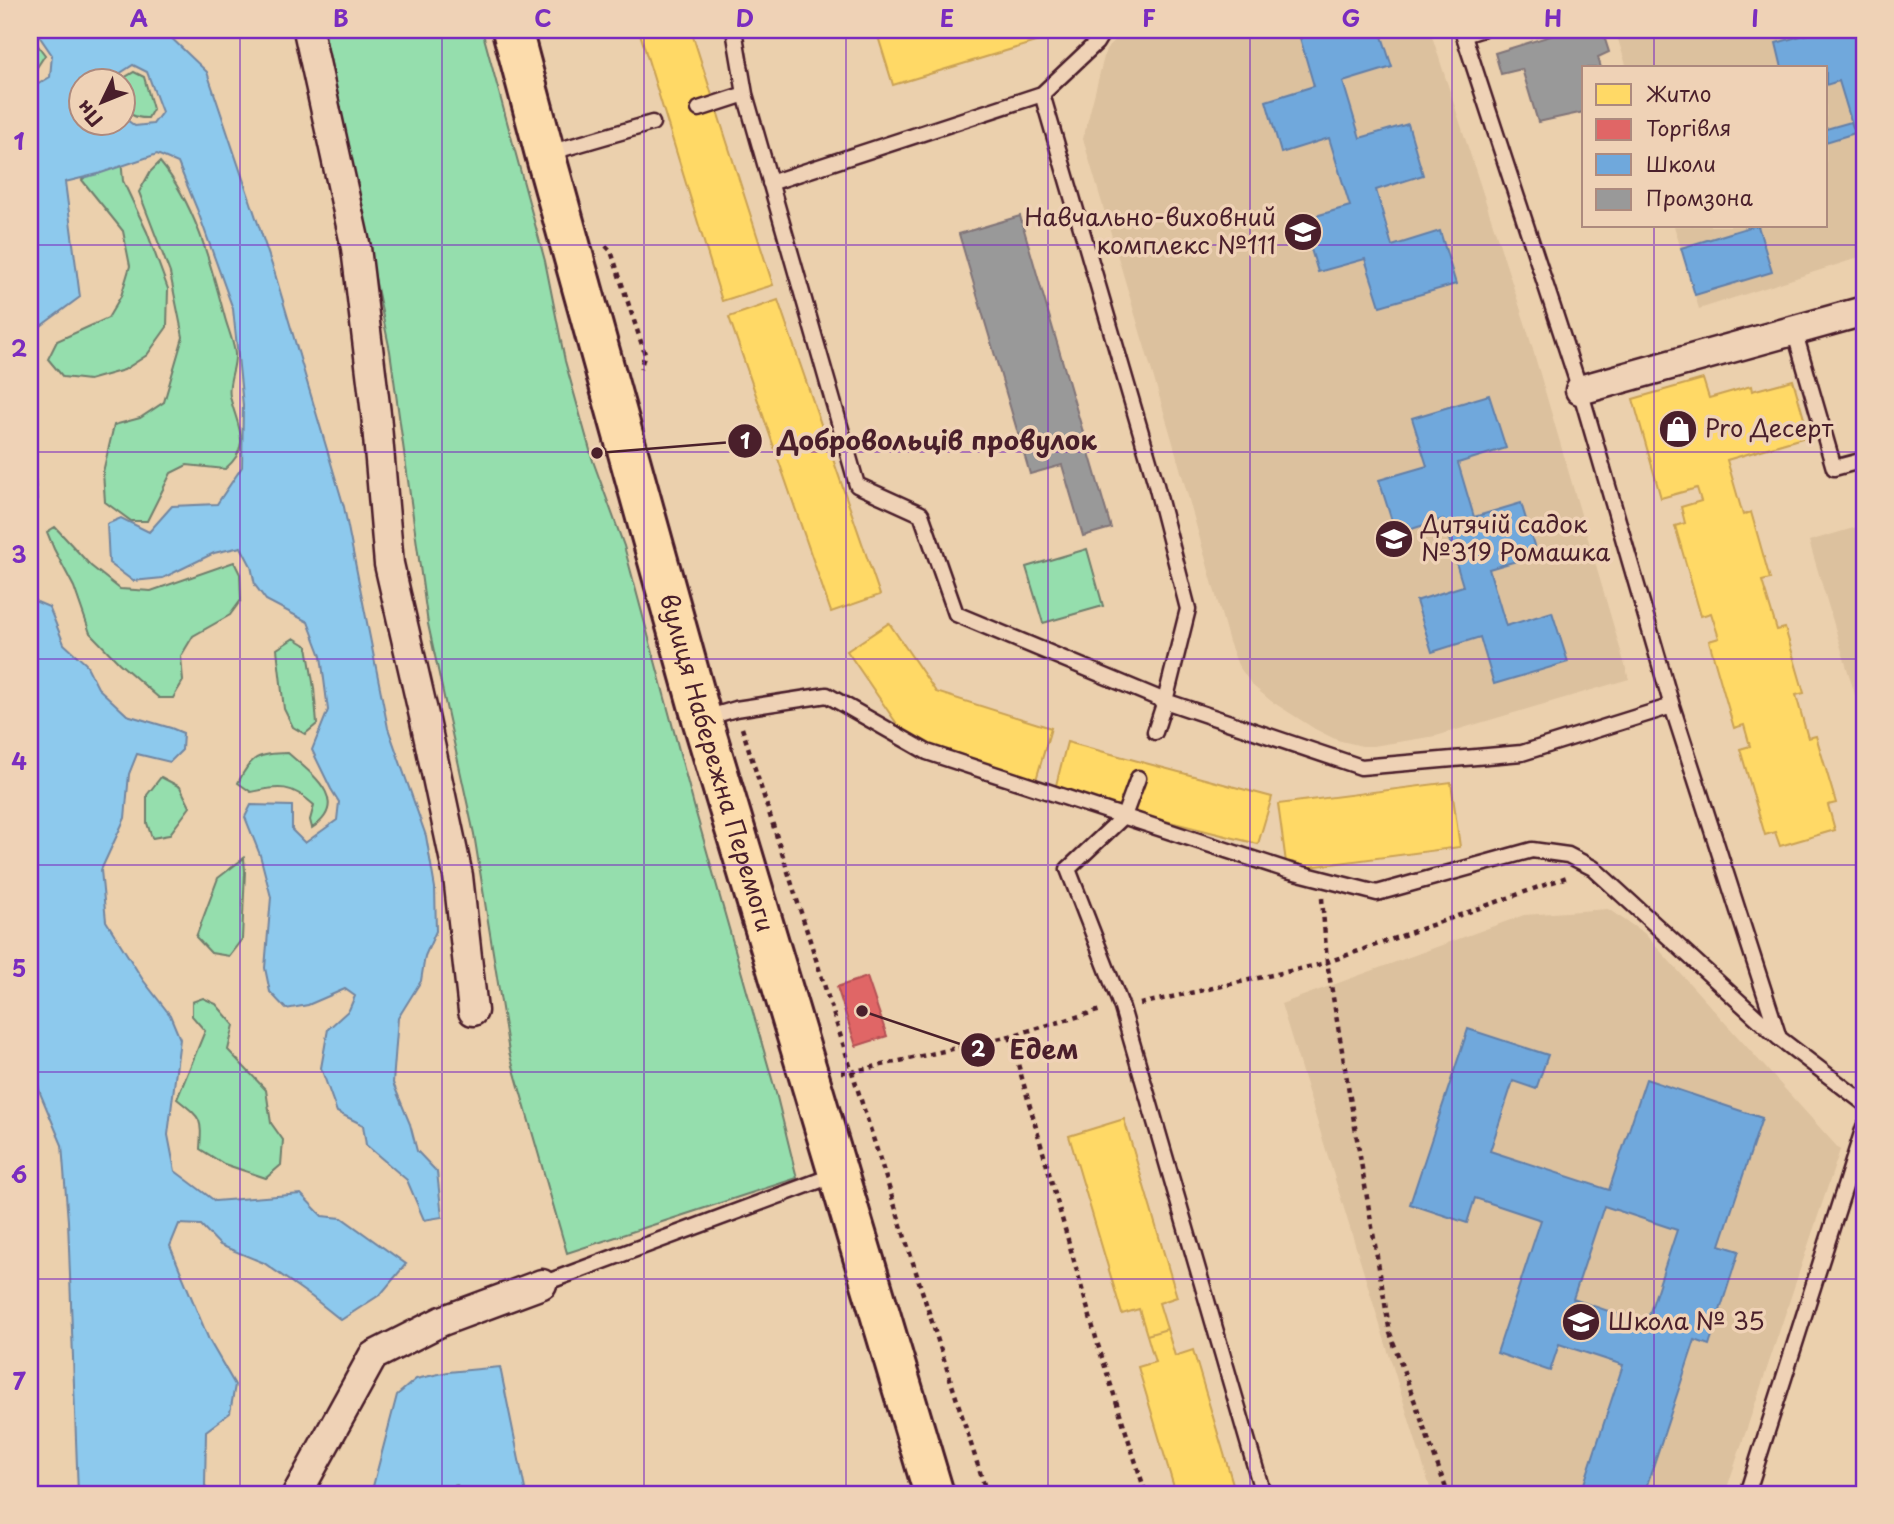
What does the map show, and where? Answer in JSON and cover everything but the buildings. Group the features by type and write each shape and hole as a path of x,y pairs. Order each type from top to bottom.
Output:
{"main road":[{"name":"вулиця Набережна Перемоги","path":"512,30 702,719 934,1494"}],"street":[{"path":"308,30 356,248 376,414 389,564 458,876 473,1011"},
{"path":"1580,390 1864,311"},
{"path":"297,1494 373,1356 442,1321 542,1284"}],"lane":[{"path":"734,30 745,94 857,485 921,514 956,614 1165,701 1361,767 1522,753 1672,706"},
{"path":"770,183 1042,94 1096,43 1104,30"},
{"path":"1480,30 1463,32 1580,390 1672,706 1779,1038"},
{"path":"699,109 745,94"},
{"path":"1042,94 1155,481 1188,609 1155,732"},
{"path":"545,154 652,123"},
{"path":"1804,327 1834,468 1864,460"},
{"path":"702,719 736,709 827,695 927,752 1287,870 1377,893 1532,850 1568,855 1593,868 1779,1038 1864,1103"},
{"path":"1138,778 1124,816 1068,869 1122,1008 1263,1494"},
{"path":"1747,1494 1864,1127"},
{"path":"542,1284 838,1174"}],"path":[{"path":"808,1074 850,1072 1010,1035 1109,1008 1122,1008 1327,962 1593,868"},
{"path":"1320,878 1327,962 1390,1333 1448,1494"},
{"path":"1010,1035 1098,1345 1146,1494"},
{"path":"850,1072 987,1494"}],"shaded area":[{"path":"1126,30 1430,30 1526,326 1629,679 1436,736 1373,746 1337,740 1315,729 1271,701 1252,685 1238,665 1229,642 1083,139 1106,49"},
{"path":"1615,30 1864,30 1864,256 1699,309 1675,228 1828,228 1828,66 1626,66"},
{"path":"1864,525 1864,725 1809,541"},
{"name":"Школа № 35","path":"1608,909 1644,933 1840,1150 1725,1494 1432,1494 1281,1004 1524,915"}],"green space":[{"path":"324,30 482,30 545,261 565,361 593,461 624,546 696,813 776,1093 797,1178 567,1253 509,1052 474,834 428,624 390,351"},
{"path":"30,35 45,55 30,78"},
{"path":"136,73 144,77 153,109 148,118 136,116"},
{"path":"121,159 123,181 147,232 168,289 167,327 147,355 124,370 89,380 63,377 48,359 57,341 108,318 121,296 130,266 123,231 82,180 98,164"},
{"path":"160,162 173,179 193,216 214,277 234,350 229,391 241,443 239,452 225,469 187,465 171,473 147,521 131,521 105,502 103,472 114,425 140,418 164,402 183,337 170,273 139,192 150,172"},
{"path":"55,527 91,566 120,589 151,591 234,562 240,574 241,600 230,615 193,636 181,656 183,681 173,698 159,698 90,633 74,587 47,532"},
{"path":"1087,549 1103,606 1043,623 1026,567"},
{"path":"294,638 307,646 314,688 317,724 305,734 293,727 284,709 277,649"},
{"path":"288,753 324,788 328,798 328,808 323,818 312,828 310,820 314,805 299,793 285,788 251,792 238,783 247,767 257,758"},
{"path":"161,777 180,787 190,807 169,835 152,838 147,823 147,795"},
{"path":"244,858 242,939 229,956 211,953 196,937 218,878"},
{"path":"203,998 216,1004 234,1025 228,1050 266,1090 271,1123 283,1140 281,1165 266,1178 224,1164 200,1149 199,1120 177,1099 205,1031 192,1016 192,1002"}],"water":[{"path":"35,30 163,30 207,72 275,274 344,507 388,728 426,836 435,888 436,931 425,956 421,981 398,1018 393,1083 410,1124 417,1151 437,1172 442,1217 424,1220 407,1180 366,1145 363,1125 337,1112 321,1068 328,1029 349,1010 355,996 345,989 308,1005 286,1009 270,992 265,968 271,897 260,855 245,817 251,805 292,806 292,830 305,843 337,820 339,802 312,750 328,710 321,656 308,622 266,600 255,585 251,566 241,547 214,553 163,578 133,581 109,563 107,524 121,518 149,532 172,506 217,504 242,467 243,405 233,309 178,163 157,154 65,182 80,297 30,334 30,89 50,77 52,55"},
{"path":"30,455 33,459 37,500 30,559"},
{"path":"30,599 49,607 64,644 86,664 98,688 127,715 183,733 182,750 170,762 137,754 129,774 125,818 101,870 106,921 143,980 170,1015 180,1039 168,1135 175,1171 215,1201 301,1194 322,1216 342,1218 406,1264 381,1294 341,1320 264,1263 220,1245 201,1225 179,1224 170,1246 209,1340 235,1385 230,1413 206,1431 205,1486 209,1494 78,1494 68,1221 62,1145 40,1093 30,1050"},
{"path":"500,1367 526,1494 465,1494 457,1485 434,1490 429,1494 371,1494 397,1395 416,1379 448,1372"}],"place":[{"name":"Навчально-виховний комплекс №111","path":"1303,232"},
{"name":"Pro Десерт","path":"1678,429"},
{"name":"Добровольців провулок","path":"597,453"},
{"name":"Дитячій садок №319 Ромашка","path":"1394,539"},
{"name":"Едем","path":"862,1011"},
{"name":"Школа № 35","path":"1581,1322"}]}
